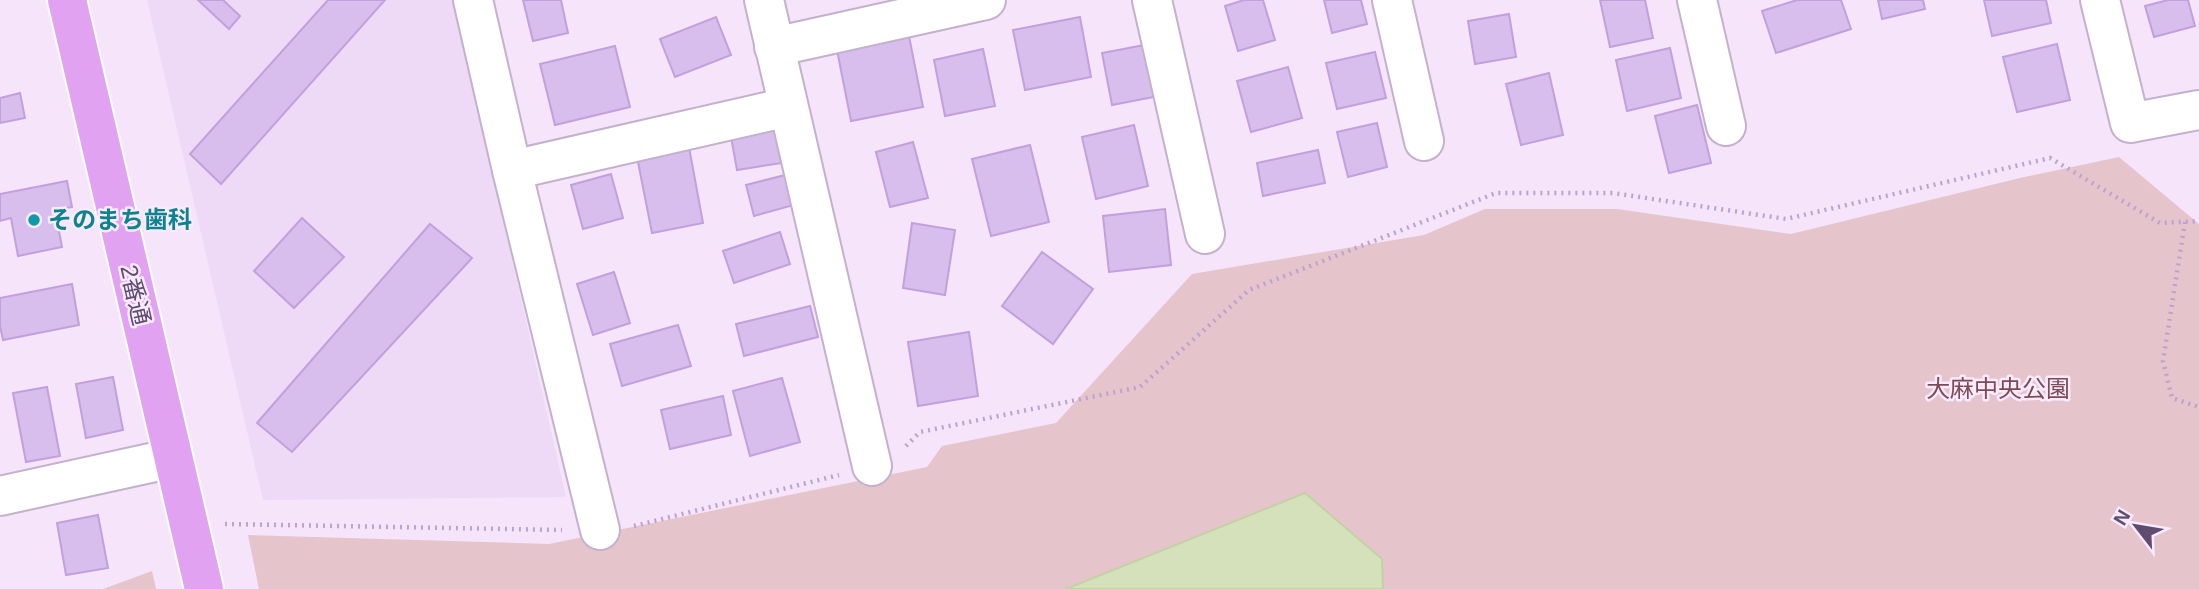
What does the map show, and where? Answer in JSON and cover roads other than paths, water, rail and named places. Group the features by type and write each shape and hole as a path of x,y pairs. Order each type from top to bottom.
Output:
{"main road":[{"name":"2番通","path":"67,0 204,589"}],"street":[{"path":"473,0 600,530"},
{"path":"764,0 872,466"},
{"path":"774,47 986,0"},
{"path":"1152,0 1205,234"},
{"path":"1392,0 1424,141"},
{"path":"1698,0 1726,126"},
{"path":"2100,0 2130,123 2199,110"},
{"path":"512,170 788,107"},
{"path":"0,496 173,458"}],"place":[{"name":"そのまち歯科","path":"34,220"}],"park label":[{"name":"大麻中央公園","path":"1998,389"}]}
